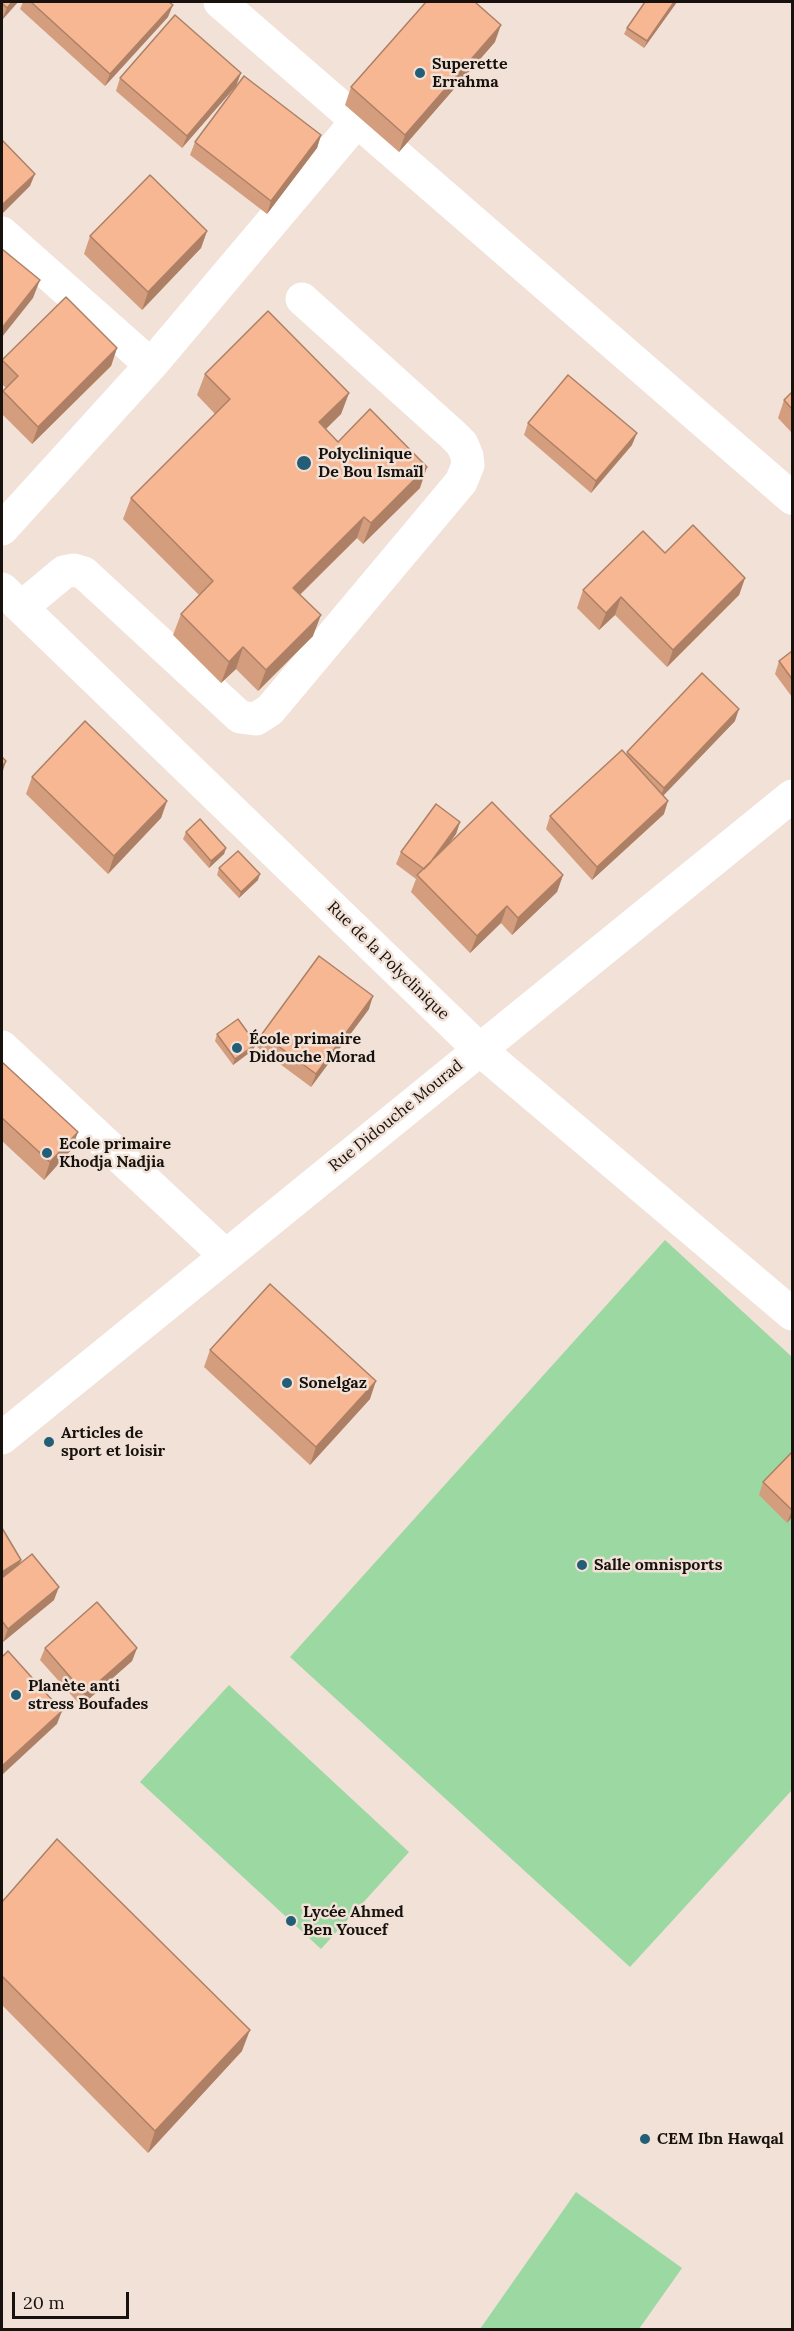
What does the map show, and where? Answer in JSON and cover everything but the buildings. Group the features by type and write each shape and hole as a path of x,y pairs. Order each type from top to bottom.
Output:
{"street":[{"path":"220,2 792,498"},
{"path":"2,529 151,365 357,121"},
{"path":"2,233 151,365"},
{"path":"12,598 64,572 74,570 84,573 240,717 256,718 270,710 461,482 468,465 462,444 302,299"},
{"name":"Rue de la Polyclinique","path":"12,598 479,1048 789,1303"},
{"name":"Rue Didouche Mourad","path":"2,1437 792,796"},
{"path":"2,1047 226,1256"}],"green space":[{"name":"Salle omnisports","path":"665,1240 792,1357 792,1790 630,1967 290,1657"},
{"path":"229,1685 409,1852 321,1949 140,1782"},
{"path":"576,2192 682,2268 639,2329 480,2329"}],"place":[{"name":"Superette Errahma","path":"420,73"},
{"name":"Polyclinique De Bou Ismaïl","path":"304,463"},
{"name":"École primaire Didouche Morad","path":"237,1048"},
{"name":"Ecole primaire Khodja Nadjia","path":"47,1153"},
{"name":"Sonelgaz","path":"287,1383"},
{"name":"Articles de sport et loisir","path":"49,1442"},
{"name":"Salle omnisports","path":"582,1565"},
{"name":"Planète anti stress Boufades","path":"16,1695"},
{"name":"Lycée Ahmed Ben Youcef","path":"291,1921"},
{"name":"CEM Ibn Hawqal","path":"645,2139"}]}
